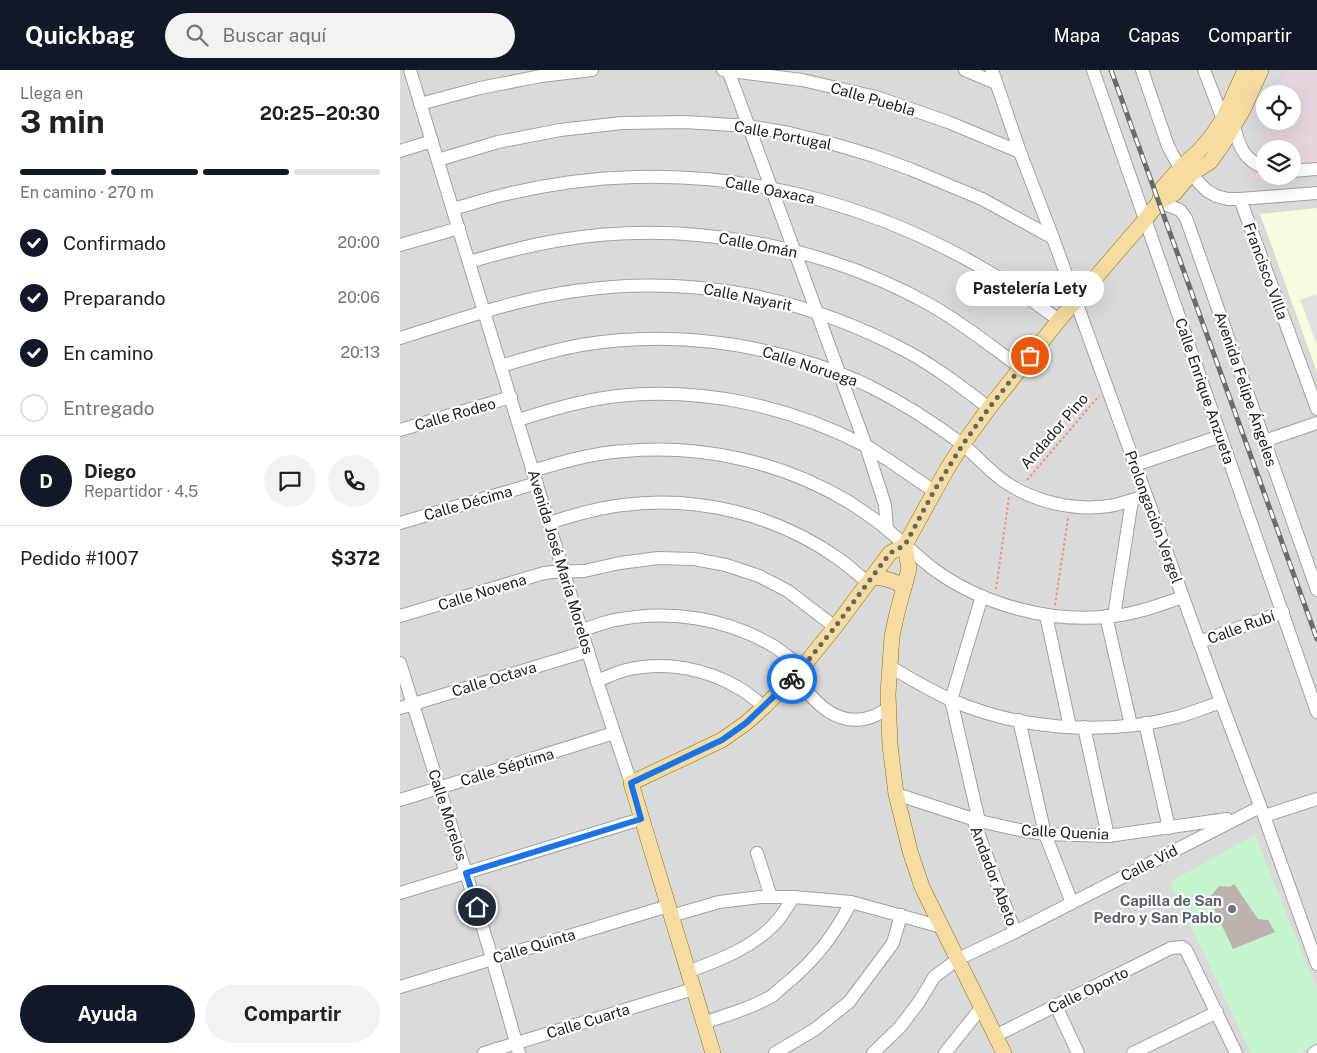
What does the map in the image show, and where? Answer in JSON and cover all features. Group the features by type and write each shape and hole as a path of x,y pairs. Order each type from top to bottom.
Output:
{"main road":[{"path":"1229,125 1245,70"},
{"path":"631,783 722,740 746,723 799,672 890,553 905,545 934,491 963,444 989,408 1059,320 1145,220 1159,202 1163,187 1187,170 1198,152 1211,137 1229,125 1253,90 1261,70"},
{"path":"905,545 909,569 892,636 888,708 896,794 910,851 922,887 1004,1053"},
{"path":"870,580 885,578 895,581 904,587"},
{"name":"Avenida José María Morelos","path":"631,783 713,1053"}],"street":[{"name":"Avenida José María Morelos","path":"410,70 588,651 631,783"},
{"path":"420,104 489,86 541,76 592,70"},
{"name":"Calle Puebla","path":"720,70 802,80 876,97 948,122 1020,152"},
{"path":"728,70 866,446 885,505 887,529"},
{"path":"965,70 996,82"},
{"name":"Prolongación Vergel","path":"992,70 1020,152 1317,964"},
{"name":"Calle Enrique Anzueta","path":"1092,70 1317,712"},
{"path":"1142,70 1168,146 1176,161 1206,190 1216,196 1228,199 1317,193"},
{"path":"1204,70 1238,143 1251,161 1256,164"},
{"name":"Calle Portugal","path":"438,160 498,142 578,128 622,124 686,122 748,126 830,143 910,169 982,199 1053,238"},
{"path":"400,152 432,141"},
{"path":"1301,170 1317,169"},
{"name":"Calle Oaxaca","path":"453,209 506,194 544,187 584,181 634,177 714,179 772,188 823,200 869,215 911,232 993,275 1059,320"},
{"name":"Francisco VIlla","path":"1240,199 1317,409"},
{"name":"Avenida Felipe Ángeles","path":"1159,202 1180,210 1186,218 1317,590"},
{"path":"400,245 459,228"},
{"name":"Calle Omán","path":"469,262 516,249 563,240 613,234 691,234 746,240 795,251 844,266 900,290 934,307 971,330 1021,368"},
{"name":"Calle Nayarit","path":"400,338 526,300 575,291 630,285 674,285 721,290 775,300 817,312 866,331 910,353 950,378 989,408"},
{"name":"Calle Noruega","path":"501,366 581,345 628,340 699,340 746,346 790,356 840,373 867,385 899,402 963,444 1004,481 1031,496 1053,503 1078,507 1109,506 1146,496"},
{"path":"518,420 567,405 618,396 669,394 712,397 771,408 820,424 866,446 934,491"},
{"name":"Calle Rodeo","path":"400,430 511,397"},
{"path":"1264,441 1317,423"},
{"path":"1135,465 1221,436"},
{"path":"532,470 577,458 624,450 671,449 718,454 763,465 807,481 849,502 887,529 932,568 949,579 982,596 1013,608 1049,615 1076,617 1110,616 1149,609 1183,597"},
{"name":"Calle Décima","path":"400,524 537,483"},
{"path":"1130,725 1110,616 1132,500"},
{"path":"549,523 585,512 623,505 660,502 698,505 736,512 772,523 806,539 870,580"},
{"name":"Calle Novena","path":"400,616 544,573 584,571 620,563 658,558 694,560 726,565 759,576 788,591 835,627"},
{"path":"951,700 982,596"},
{"name":"Calle Rubí","path":"1199,642 1283,612"},
{"path":"582,630 614,620 647,615 681,616 714,621 746,632 776,648 799,672 804,689 829,712 843,718 859,720 874,716 888,708"},
{"path":"1049,615 1070,727"},
{"name":"Calle Octava","path":"406,706 588,651"},
{"name":"Calle Morelos","path":"400,663 406,706 439,788 492,958 517,1048"},
{"path":"597,680 625,670 655,666 685,667 714,675 740,688 764,706"},
{"path":"890,666 919,684 951,700 980,710 1039,724 1084,728 1130,725 1176,717 1221,702"},
{"name":"Andador Abeto","path":"951,700 976,820 1015,932"},
{"path":"1018,720 1045,834 1072,903"},
{"path":"1145,723 1169,828"},
{"path":"1084,728 1108,836"},
{"name":"Calle Séptima","path":"400,800 614,733"},
{"name":"Calle Quenia","path":"896,794 976,820 1045,834 1108,836 1237,818"},
{"name":"Calle Vid","path":"873,1053 900,1027 934,976 958,959 1015,932 1237,818 1317,799"},
{"path":"400,893 641,819"},
{"path":"757,853 771,897"},
{"name":"Calle Quinta","path":"400,987 492,958 670,911 760,897 794,897 852,902 942,927"},
{"path":"687,972 723,959 753,942 778,920 794,897"},
{"path":"704,1023 739,1012 773,995 794,978 824,946 843,919 852,902"},
{"path":"775,1053 814,1030 849,1002 892,943 900,915"},
{"name":"Calle Oporto","path":"995,1036 1171,948 1182,947 1186,950 1217,1012"},
{"name":"Calle Cuarta","path":"484,1053 517,1048 693,989"},
{"path":"1056,1006 1078,1053"},
{"path":"945,1053 981,1008"},
{"path":"1133,1053 1217,1012 1236,1053"}],"path":[{"name":"Andador Pino","path":"1014,487 1107,387"},
{"path":"995,601 1014,487"},
{"path":"1049,615 1070,506"}],"shaded area":[{"path":"400,70 1317,70 1317,1053 400,1053"},
{"path":"1285,70 1317,70 1317,177 1301,178 1301,140 1263,140 1266,130 1301,130 1301,85 1281,85"},
{"path":"1256,160 1256,181 1249,181"},
{"path":"1317,208 1317,372 1260,214"},
{"path":"1317,294 1317,345 1300,300"}],"green space":[{"path":"1255,835 1317,990 1317,1044 1301,1053 1251,1053 1170,882"}],"building":[{"name":"Capilla de San Pedro y San Pablo","path":"1234,884 1258,919 1268,920 1275,932 1233,949 1209,898 1219,886 1230,887"}],"railway":[{"path":"1111,70 1317,639"}],"way so far":[{"path":"792,679 835,627 890,553 905,545 934,491 963,444 1030,356"}],"place":[{"name":"Pastelería Lety","path":"1030,356"},
{"name":"Capilla de San Pedro y San Pablo","path":"1232,909"}],"route":[{"path":"477,907 466,873 641,819 631,783 722,740 746,723 792,679"}]}
